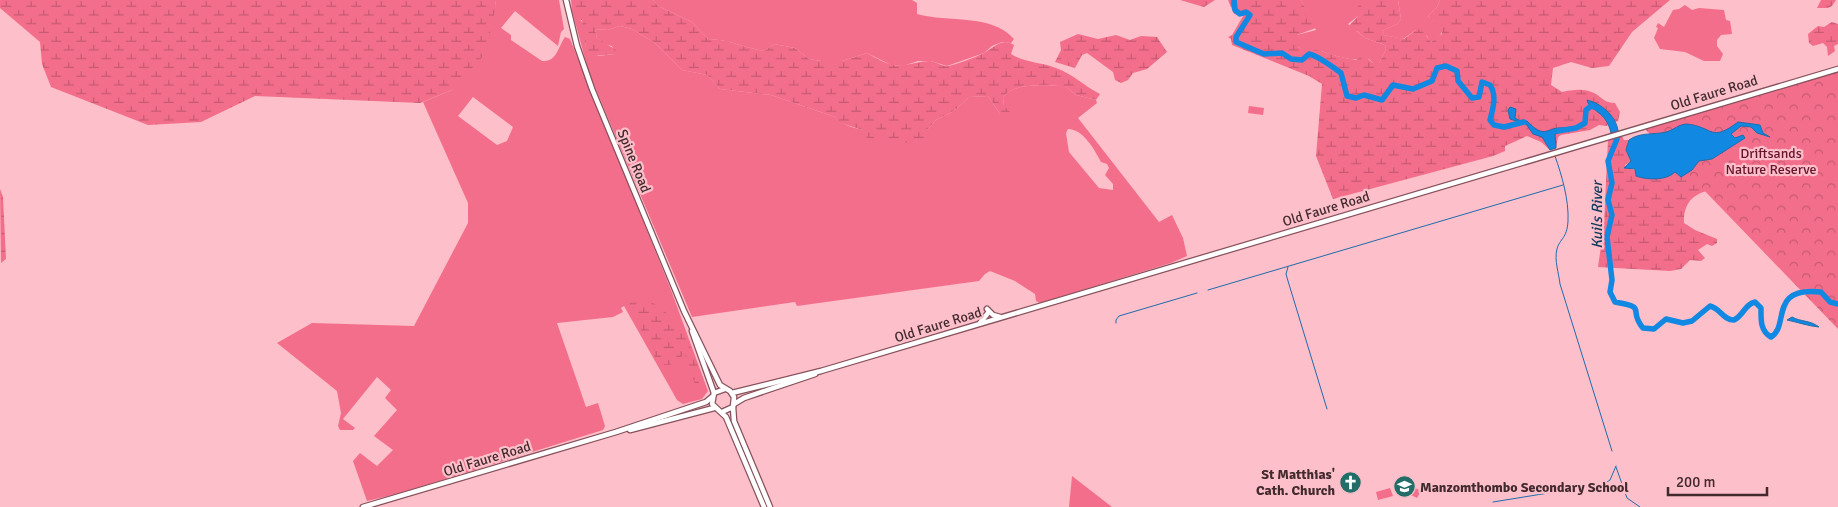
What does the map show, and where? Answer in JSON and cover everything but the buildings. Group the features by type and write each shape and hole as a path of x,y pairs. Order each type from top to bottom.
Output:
{"main road":[{"name":"Spine Road","path":"566,0 587,76 691,328 704,350 720,385 724,389"},
{"name":"Old Faure Road","path":"732,393 821,371 1838,68"},
{"path":"976,325 987,311 992,315 1004,317"},
{"name":"Spine Road","path":"691,328 694,342 713,395 714,408"},
{"name":"Old Faure Road","path":"733,406 744,398 821,371"},
{"path":"713,395 724,389 732,393 734,420 770,507"},
{"name":"Old Faure Road","path":"363,507 616,432 706,402 713,395"},
{"path":"722,412 733,406"},
{"name":"Old Faure Road","path":"616,432 714,408"},
{"path":"714,408 722,412 727,418 764,507"}],"green space":[{"path":"0,0 495,0 496,6 485,54 452,90 420,103 255,96 201,122 148,125 51,87 42,64 40,42 0,8"},
{"path":"495,0 559,0 564,29 561,32 558,46 515,11 501,28 511,35 511,40 542,61 547,61 554,56 565,37 570,39 671,290 708,391 702,399 683,404 677,400 624,306 621,308 623,312 613,317 557,323 586,407 598,403 605,426 603,430 397,494 367,501 353,461 360,453 377,466 393,450 374,436 397,410 385,398 391,390 377,377 343,419 355,428 353,430 340,430 338,426 341,413 337,391 277,343 312,323 414,326 468,223 468,203 423,102 452,90 496,6","holes":["473,97 513,127 507,141 497,145 458,116"]},
{"path":"569,0 572,10 584,24 586,49 598,56 615,54 612,46 604,44 597,38 595,29 608,30 620,26 632,29 655,43 682,70 707,75 720,89 771,95 835,117 843,123 865,130 927,130 936,120 954,111 969,97 988,96 1000,114 1004,106 1003,97 1009,92 1023,86 1032,85 1065,86 1076,95 1096,100 1097,103 1078,118 1159,222 1172,215 1183,238 1187,256 1171,263 1040,303 1036,301 1035,294 1015,281 990,271 979,281 797,306 795,302 692,317 589,73","holes":["1068,129 1083,136 1101,162 1107,164 1109,168 1105,175 1113,184 1113,190 1099,188 1069,152 1066,133"]},
{"path":"571,0 653,0 658,6 692,22 708,39 723,40 764,51 774,44 795,48 809,59 821,61 842,61 867,53 885,62 899,66 930,61 949,66 982,54 1005,42 1014,45 1011,54 1062,71 1100,94 1096,100 1076,95 1065,86 1023,86 1003,97 1004,106 1011,113 1008,118 1000,114 988,96 969,97 954,111 936,120 927,130 927,137 905,143 882,141 867,138 863,130 840,123 835,117 771,95 720,89 707,75 682,70 655,43 632,29 620,26 608,30 595,29 597,38 616,50 615,54 593,56 586,49 582,20 576,19 572,10"},
{"path":"653,0 912,0 917,3 917,14 994,25 1014,39 1011,43 1002,42 992,46 984,53 947,66 931,61 918,61 903,66 891,65 867,53 842,61 821,61 809,59 795,48 774,44 764,51 723,40 708,39 692,22 658,6"},
{"path":"1180,0 1215,0 1204,7"},
{"path":"1228,0 1301,0 1316,28 1297,35 1300,43 1298,47 1356,60 1363,55 1373,63 1379,63 1386,49 1385,45 1365,38 1357,31 1349,32 1346,29 1358,16 1358,0 1398,0 1401,19 1397,24 1382,31 1384,35 1404,39 1416,30 1421,29 1431,42 1442,34 1442,29 1428,16 1437,7 1440,0 1670,0 1632,32 1609,66 1592,68 1571,62 1553,68 1551,85 1562,92 1590,91 1606,101 1615,103 1620,112 1618,121 1606,126 1599,125 1590,130 1561,135 1558,137 1556,148 1550,150 1541,142 1527,136 1505,146 1505,151 1493,156 1333,199 1316,156 1322,84 1309,76 1232,45 1231,39 1228,37 1232,35 1243,16 1234,14"},
{"path":"1301,0 1358,0 1358,16 1348,24 1365,38 1385,45 1386,49 1379,63 1373,63 1369,59 1345,58 1321,51 1304,50 1298,47 1297,35 1316,30"},
{"path":"1398,0 1440,0 1437,7 1428,16 1443,29 1441,34 1430,42 1427,36 1416,30 1403,39 1384,35 1382,31 1397,24 1401,19"},
{"path":"1821,0 1836,0 1828,8 1817,8"},
{"path":"1685,5 1692,10 1699,8 1724,10 1726,20 1730,21 1732,34 1721,35 1717,40 1717,46 1723,54 1720,61 1704,61 1685,52 1660,49 1654,38 1658,23 1664,27 1673,10"},
{"path":"1832,22 1838,24 1838,44 1834,46 1835,51 1828,56 1827,47 1823,43 1813,46 1809,43 1808,34 1818,26 1824,27"},
{"path":"1078,34 1098,39 1116,35 1130,40 1141,36 1157,37 1167,52 1147,69 1133,73 1128,80 1121,83 1115,80 1113,72 1087,53 1082,55 1075,68 1055,62 1061,50 1060,42"},
{"name":"Driftsands Nature Reserve","path":"1838,70 1838,329 1645,129"},
{"path":"1249,106 1264,108 1263,115 1248,113"},
{"path":"1621,135 1624,140 1629,140 1626,150 1631,161 1625,165 1626,168 1635,170 1636,176 1662,178 1675,171 1692,170 1713,190 1695,196 1685,210 1684,223 1717,239 1717,243 1712,246 1707,244 1698,250 1705,258 1701,261 1690,260 1681,269 1670,271 1598,267 1604,225 1608,139"},
{"path":"0,189 3,197 6,259 1,263"},
{"path":"630,303 655,304 672,318 692,350 701,383 695,384 685,355 671,365 661,365 657,361 638,324 640,315 630,315 626,308"},
{"path":"1072,476 1112,507 1069,507"},
{"path":"1407,484 1421,491 1417,498 1403,491"},
{"path":"1390,488 1393,496 1378,500 1376,492"}],"water":[{"path":"1587,100 1597,104 1611,115 1618,131 1611,133 1606,120 1591,107"},
{"path":"1510,107 1516,109 1515,118 1520,121 1527,121 1538,130 1546,131 1565,128 1565,130 1555,134 1556,148 1550,150 1542,137 1533,134 1526,124 1510,119 1508,110"},
{"path":"1738,122 1760,125 1763,133 1770,137 1757,133 1751,127 1741,126 1731,134 1735,138 1743,135 1745,138 1712,159 1699,161 1692,170 1681,177 1675,172 1662,178 1645,178 1636,176 1635,169 1624,168 1631,161 1626,150 1629,140 1633,137 1666,132 1687,124 1717,133"},
{"path":"1792,317 1812,323 1819,327 1787,320"}],"waterway":[{"name":"Kuils River","path":"1234,0 1235,10 1240,14 1246,12 1250,15 1236,37 1236,42 1264,54 1282,53 1291,59 1302,60 1309,54 1317,57 1341,73 1347,96 1356,98 1364,95 1382,100 1393,85 1413,89 1432,81 1437,68 1446,66 1457,71 1458,81 1472,98 1479,97 1482,82 1490,85 1494,98 1490,120 1494,125 1504,127 1524,122"},
{"name":"Kuils River","path":"1558,131 1576,128 1585,123 1586,110 1591,106 1597,108"},
{"name":"Kuils River","path":"1613,125 1617,139 1608,161 1612,183 1608,200 1612,215 1607,237 1612,280 1610,292 1615,302 1635,308 1643,328 1654,329 1666,319 1683,323 1692,321 1710,306 1727,318 1734,320 1749,305 1755,302 1761,308 1763,328 1771,337 1776,332 1783,308 1794,295 1804,292 1821,292 1830,302 1838,304"},
{"path":"1555,156 1564,188 1568,213 1565,235 1558,245 1556,253 1560,284 1612,451"},
{"path":"1208,290 1563,185"},
{"path":"1288,267 1286,274 1327,409"},
{"path":"1116,323 1119,316 1197,293"},
{"path":"1493,502 1604,484 1610,480 1616,466"},
{"path":"1616,467 1627,498 1640,507"}],"place":[{"name":"St Matthias' Cath. Church","path":"1351,482"},
{"name":"Manzomthombo Secondary School","path":"1404,487"}]}
